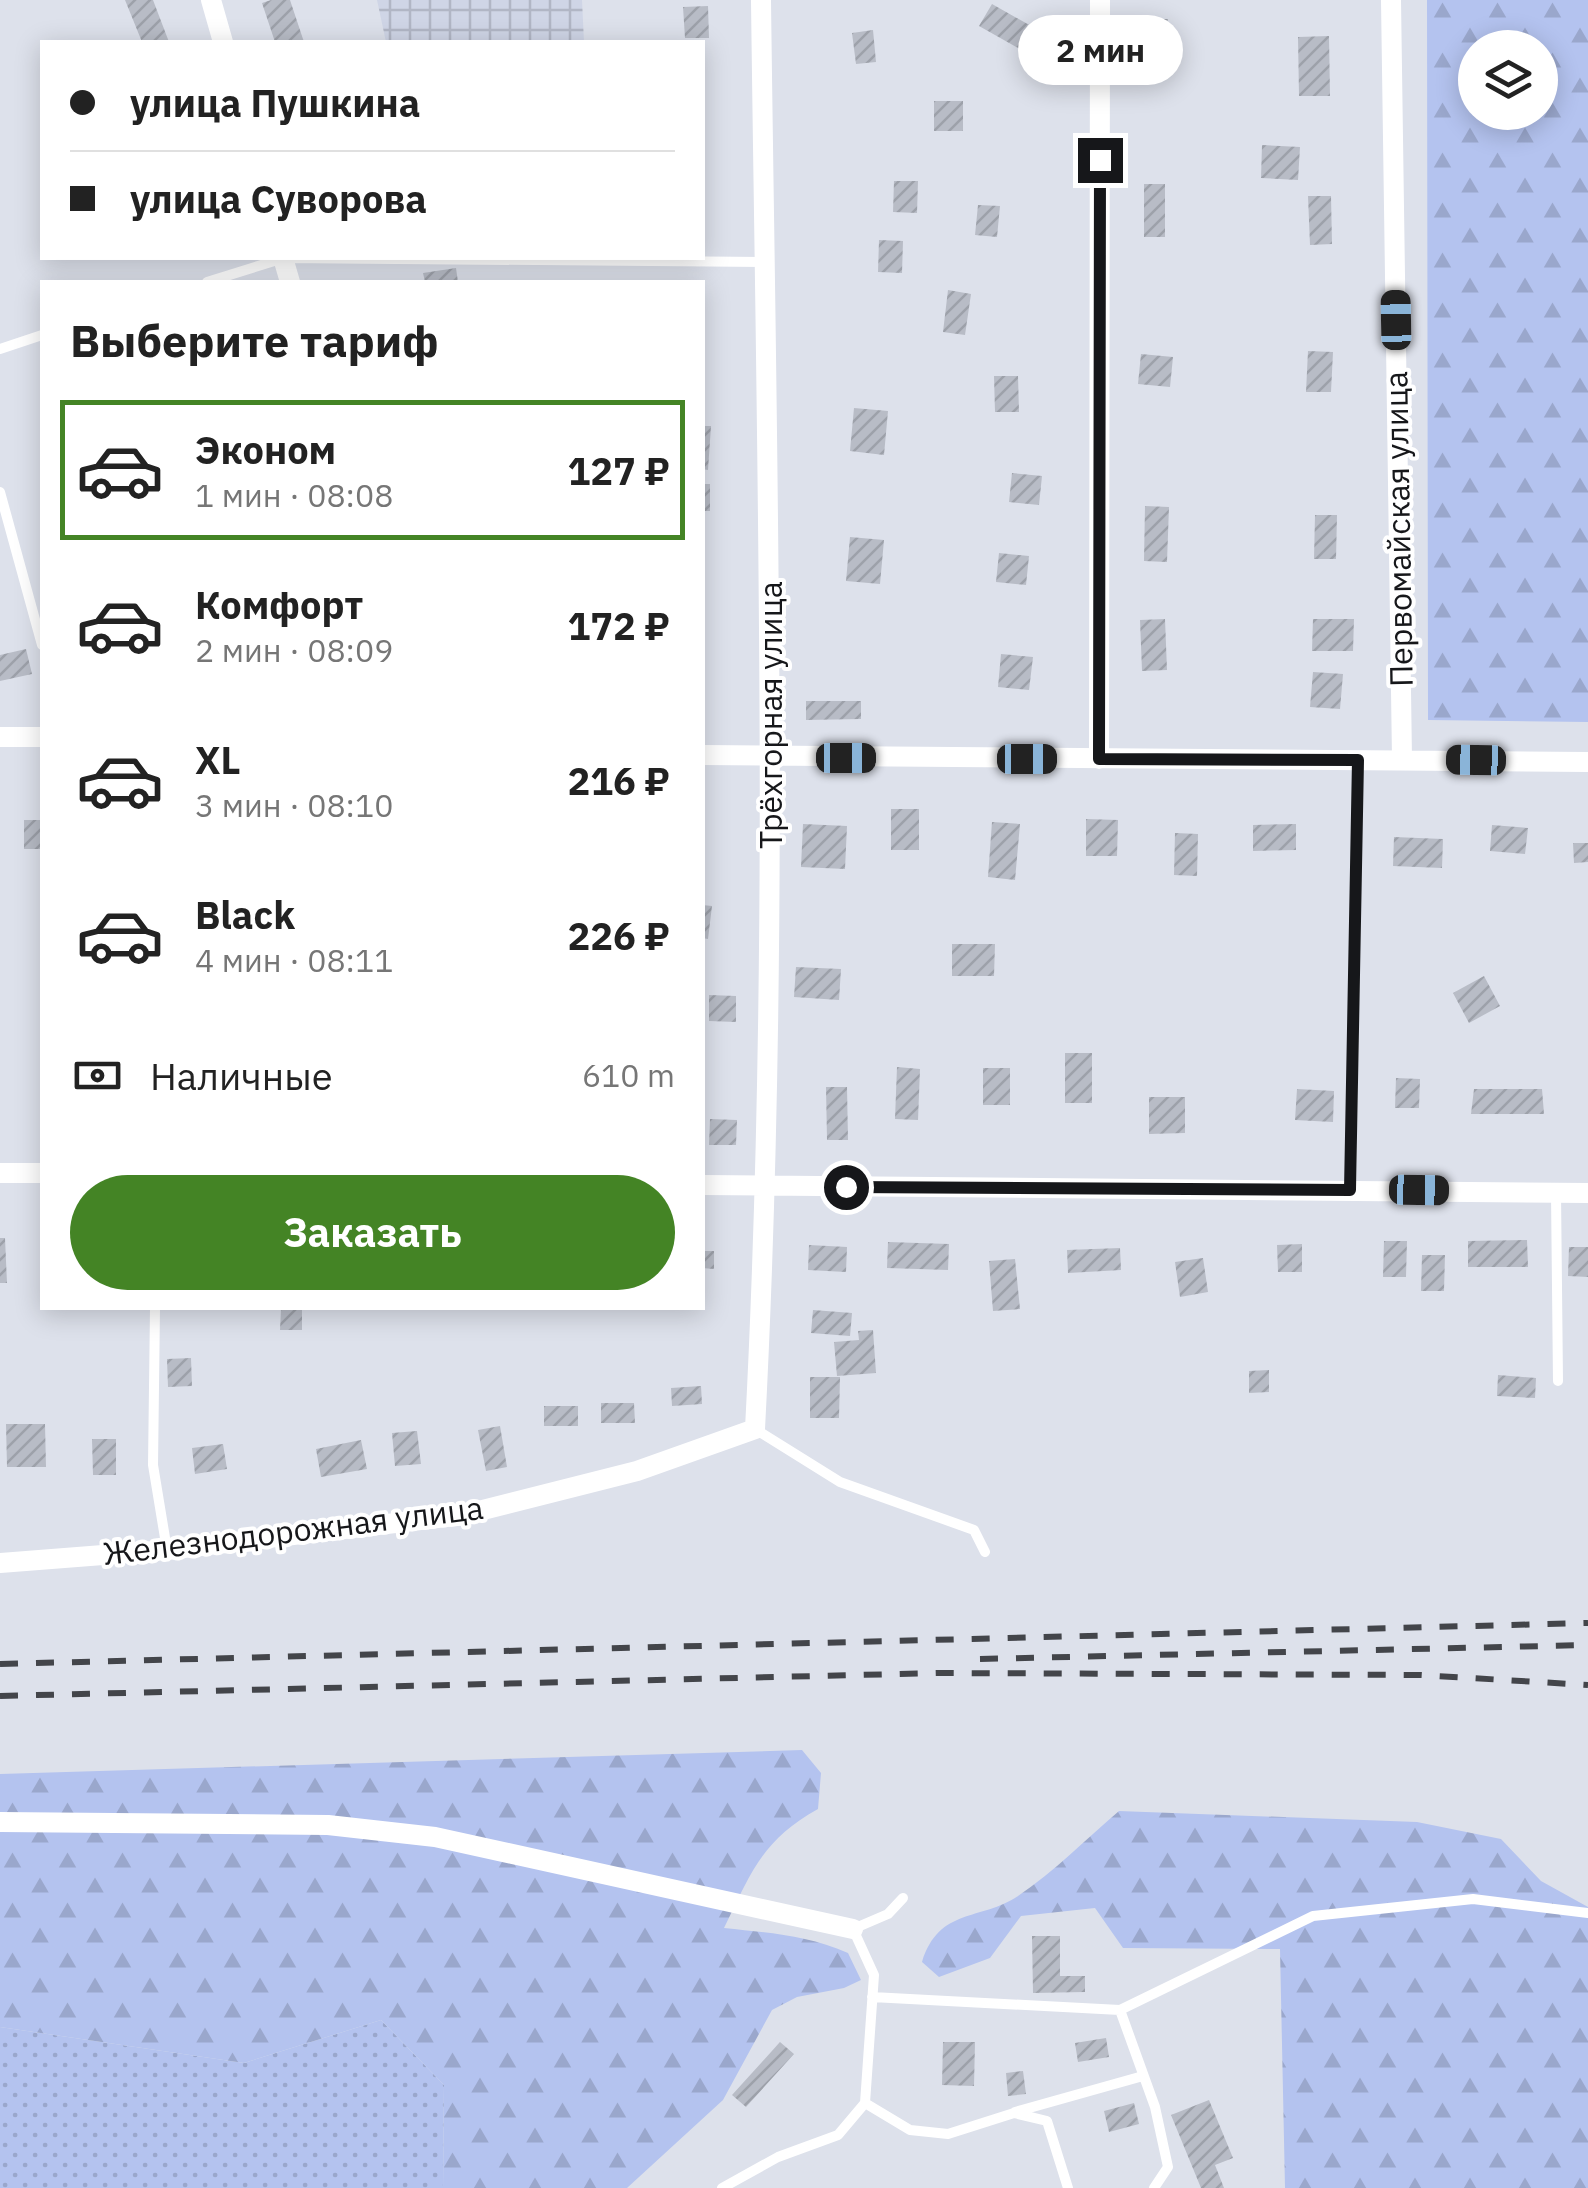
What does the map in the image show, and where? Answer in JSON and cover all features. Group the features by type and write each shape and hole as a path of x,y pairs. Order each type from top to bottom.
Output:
{"street":[{"path":"212,0 222,40"},
{"name":"Трёхгорная улица","path":"755,1429 768,1186 773,758 761,0"},
{"path":"1099,759 1100,0"},
{"name":"Первомайская улица","path":"1391,0 1402,759"},
{"path":"0,736 40,737"},
{"path":"705,755 1588,762"},
{"path":"0,1173 40,1173"},
{"path":"705,1185 1588,1193"},
{"name":"Железнодорожная улица","path":"0,1563 167,1550 463,1515 637,1471 755,1429"},
{"path":"0,1822 328,1825 435,1837 853,1929"}],"lane":[{"path":"214,280 278,260"},
{"path":"601,260 764,262"},
{"path":"0,349 40,336"},
{"path":"0,492 40,638"},
{"path":"1350,1190 1358,760"},
{"path":"1556,1192 1558,1381"},
{"path":"155,1310 153,1465 167,1550"},
{"path":"755,1429 840,1482 974,1530 985,1552"},
{"path":"722,2188 778,2157 838,2135 866,2103 874,1975 853,1929 888,1914 903,1898"},
{"path":"872,1997 1120,2010 1312,1916 1473,1899 1588,1912"},
{"path":"1120,2010 1155,2107 1168,2167 1154,2188"},
{"path":"866,2103 910,2130 948,2134 1142,2076"},
{"path":"1014,2112 1046,2120 1068,2188"}],"shaded area":[{"path":"377,0 582,0 584,40 386,40"}],"green space":[{"path":"1427,0 1588,0 1588,722 1428,720"},
{"path":"802,1750 821,1773 818,1809 771,1846 751,1874 724,1928 817,1942 848,1953 861,1980 844,1988 797,1997 772,2010 723,2100 627,2188 443,2188 444,2085 381,2020 244,2063 0,2027 0,1774"},
{"path":"1119,1811 1417,1822 1501,1839 1541,1881 1588,1907 1588,2188 1285,2188 1280,1949 1123,1948 1095,1908 1021,1916 990,1958 939,1977 922,1962 939,1932 962,1918 1018,1896"},
{"path":"381,2020 444,2085 443,2188 0,2188 0,2027 244,2063"}],"building":[{"path":"125,0 153,0 168,40 141,40"},
{"path":"290,0 303,40 274,40 262,3"},
{"path":"992,4 1040,31 1027,53 979,26"},
{"path":"708,6 709,38 685,38 683,7"},
{"path":"1140,19 1168,19 1169,67 1141,68"},
{"path":"873,30 876,62 856,64 852,33"},
{"path":"1329,36 1330,96 1299,96 1298,37"},
{"path":"934,101 963,101 963,131 934,131"},
{"path":"1262,145 1300,147 1298,180 1261,178"},
{"path":"894,181 918,181 917,213 893,212"},
{"path":"1144,184 1165,184 1165,237 1144,237"},
{"path":"1308,196 1331,196 1332,244 1310,245"},
{"path":"978,205 1000,206 997,237 975,235"},
{"path":"879,240 903,241 902,273 878,272"},
{"path":"456,268 458,280 425,280 423,273"},
{"path":"948,290 971,294 965,335 943,332"},
{"path":"1308,351 1333,352 1331,392 1306,392"},
{"path":"1141,354 1173,357 1170,387 1138,384"},
{"path":"994,376 1018,376 1019,412 995,412"},
{"path":"854,408 888,411 884,455 850,451"},
{"path":"705,426 711,426 708,470"},
{"path":"1012,473 1042,476 1039,505 1009,502"},
{"path":"705,484 710,484 710,511 705,511"},
{"path":"1145,506 1169,507 1167,562 1144,561"},
{"path":"1315,515 1337,515 1336,559 1314,559"},
{"path":"850,537 884,540 880,584 846,581"},
{"path":"999,553 1029,556 1026,585 996,582"},
{"path":"1165,619 1167,670 1142,671 1140,620"},
{"path":"1313,619 1354,619 1353,651 1312,651"},
{"path":"26,649 32,674 0,681 0,655"},
{"path":"1001,654 1033,657 1029,690 998,687"},
{"path":"1313,672 1343,674 1340,709 1310,707"},
{"path":"806,701 861,701 861,719 806,720"},
{"path":"891,809 919,809 919,850 891,850"},
{"path":"1086,819 1118,820 1117,856 1086,856"},
{"path":"24,820 40,820 40,849 24,849"},
{"path":"992,822 1020,824 1015,880 988,877"},
{"path":"803,824 847,826 845,869 801,867"},
{"path":"1296,824 1296,850 1253,851 1253,825"},
{"path":"1492,825 1528,828 1525,854 1490,851"},
{"path":"1175,833 1198,834 1197,876 1174,875"},
{"path":"1394,837 1443,839 1442,868 1393,866"},
{"path":"1573,843 1588,843 1588,862 1574,863"},
{"path":"705,905 712,906 708,939 705,938"},
{"path":"952,944 995,944 994,976 952,976"},
{"path":"796,967 841,969 839,1000 794,997"},
{"path":"1484,976 1500,1006 1469,1023 1453,993"},
{"path":"709,995 736,996 736,1022 709,1021"},
{"path":"1065,1053 1092,1053 1092,1103 1065,1103"},
{"path":"897,1067 920,1069 918,1120 895,1119"},
{"path":"983,1068 1010,1068 1010,1105 983,1105"},
{"path":"1396,1078 1420,1079 1419,1108 1395,1108"},
{"path":"826,1087 847,1087 848,1140 827,1140"},
{"path":"1297,1089 1334,1091 1333,1122 1295,1120"},
{"path":"1474,1089 1542,1089 1544,1114 1471,1114"},
{"path":"1149,1097 1185,1097 1185,1133 1149,1134"},
{"path":"710,1119 737,1120 736,1145 709,1145"},
{"path":"0,1238 5,1238 7,1283 0,1283"},
{"path":"1527,1240 1528,1267 1468,1267 1468,1241"},
{"path":"1384,1241 1407,1241 1406,1277 1383,1277"},
{"path":"888,1242 949,1244 948,1270 887,1268"},
{"path":"1302,1244 1302,1272 1278,1272 1277,1245"},
{"path":"809,1245 847,1247 846,1272 808,1270"},
{"path":"1569,1247 1588,1247 1588,1277 1568,1276"},
{"path":"1120,1248 1121,1270 1068,1273 1067,1250"},
{"path":"705,1251 714,1251 714,1269 705,1268"},
{"path":"1422,1255 1445,1255 1444,1291 1421,1291"},
{"path":"1203,1258 1208,1292 1180,1297 1175,1262"},
{"path":"1015,1259 1020,1309 993,1311 989,1261"},
{"path":"281,1310 302,1310 302,1330 280,1330"},
{"path":"813,1310 852,1313 850,1336 811,1333"},
{"path":"873,1330 876,1373 837,1376 834,1342 859,1340 858,1331"},
{"path":"191,1358 192,1386 168,1387 167,1359"},
{"path":"1269,1370 1269,1392 1249,1393 1249,1371"},
{"path":"1498,1375 1536,1378 1535,1398 1497,1396"},
{"path":"810,1377 840,1377 839,1418 810,1418"},
{"path":"701,1386 702,1404 672,1406 671,1388"},
{"path":"601,1403 634,1403 635,1423 601,1423"},
{"path":"544,1406 578,1406 578,1426 544,1426"},
{"path":"6,1424 45,1424 46,1467 7,1467"},
{"path":"500,1426 507,1467 486,1471 478,1430"},
{"path":"417,1431 421,1464 395,1466 392,1433"},
{"path":"92,1439 116,1439 116,1475 93,1475"},
{"path":"361,1440 367,1469 321,1477 316,1449"},
{"path":"223,1444 227,1469 195,1474 192,1448"},
{"path":"1032,1936 1060,1936 1060,1976 1085,1976 1085,1992 1033,1993"},
{"path":"1106,2038 1109,2057 1078,2062 1075,2043"},
{"path":"780,2042 794,2054 746,2107 732,2095"},
{"path":"943,2042 975,2042 974,2086 942,2085"},
{"path":"1023,2071 1026,2094 1008,2096 1006,2073"},
{"path":"1209,2100 1233,2158 1215,2165 1224,2188 1201,2188 1171,2115"},
{"path":"1134,2103 1139,2124 1109,2132 1104,2111"}],"railway":[{"path":"0,1664 1588,1623"},
{"path":"980,1659 1588,1645"},
{"path":"0,1696 939,1673 1420,1675 1588,1685"}],"route":[{"path":"846,1187 1350,1190 1358,760 1099,759 1100,160"}]}
